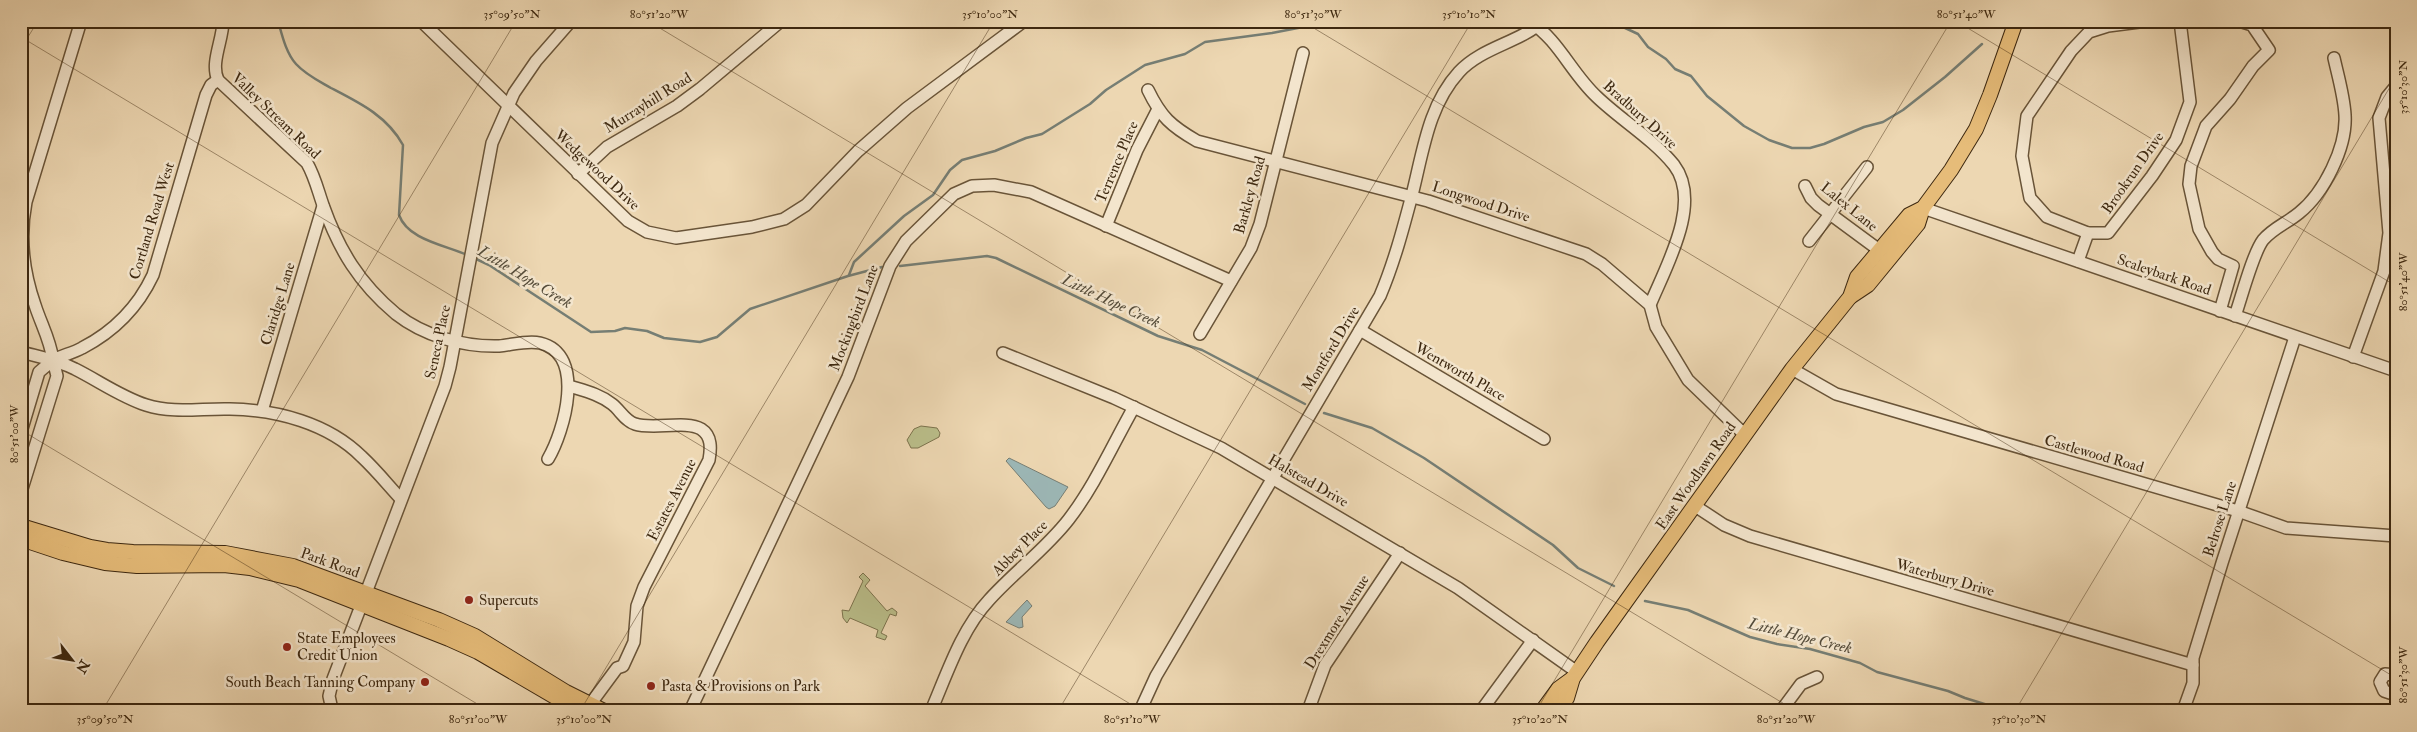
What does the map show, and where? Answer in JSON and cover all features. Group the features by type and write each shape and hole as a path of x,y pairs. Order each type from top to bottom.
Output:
{"main road":[{"name":"East Woodlawn Road","path":"1850,297 1868,286 1918,224 1923,208 1951,170 1976,129 2016,21"},
{"name":"East Woodlawn Road","path":"1542,711 1558,689 1575,675 1792,369 1850,297 1857,277 1909,215 1923,208"},
{"name":"Park Road","path":"21,526 90,547 107,550 225,553 293,566 470,649 584,709 604,711"},
{"name":"Park Road","path":"21,539 63,554 114,564 160,566 224,565 250,568 363,599"},
{"name":"East Woodlawn Road","path":"1558,711 1567,698 1575,675"}],"street":[{"path":"21,492 57,376 50,340 35,307 24,265 23,224 26,202 81,21"},
{"name":"Valley Stream Road","path":"223,21 220,46 215,62 215,74 218,80 307,163 314,174 323,206 338,241 351,265 373,294 398,316 432,335 485,346 535,343 554,350 565,366 569,386 557,445 548,460"},
{"name":"Wedgewood Drive","path":"421,21 628,221 641,229 661,236 676,238 752,227 784,219 806,205 858,151 907,108 1024,21"},
{"name":"Seneca Place","path":"331,705 330,690 445,386 489,153 508,105 536,61 571,21"},
{"name":"Murrayhill Road","path":"578,174 612,143 677,106 700,89 781,21"},
{"path":"2078,261 2088,233 2047,217 2030,198 2022,156 2027,116 2070,50 2089,32 2108,26 2147,21"},
{"name":"Brookrun Drive","path":"2088,233 2108,233 2152,176 2176,140 2190,102 2180,21"},
{"path":"2220,311 2233,266 2218,259 2199,229 2189,184 2191,166 2206,126 2230,99 2253,66 2269,50 2252,26 2240,21"},
{"name":"Montford Drive","path":"1140,711 1156,676 1380,296 1393,265 1432,117 1445,89 1460,72 1479,56 1537,23"},
{"name":"Bradbury Drive","path":"1537,23 1582,82 1596,97 1663,154 1680,177 1685,195 1682,222 1650,305"},
{"name":"Barkley Road","path":"1200,334 1250,248 1260,224 1303,52"},
{"path":"2235,316 2261,242 2271,231 2300,212 2319,191 2333,168 2342,138 2345,115 2334,58"},
{"name":"Cortland Road West","path":"53,360 80,349 107,332 132,310 147,288 153,275 206,95 211,85 218,80"},
{"path":"2353,357 2384,271 2389,234 2379,118 2387,96 2396,86"},
{"name":"Longwood Drive","path":"1148,90 1158,110 1174,127 1197,141 1412,196 1586,254 1602,264 1650,305"},
{"name":"Terrence Place","path":"1106,226 1137,150 1158,110"},
{"path":"1809,241 1867,167"},
{"name":"Mockingbird Lane","path":"690,711 848,377 884,277 906,241 954,194 972,186 1011,187 1032,192 1231,281"},
{"name":"Lalex Lane","path":"1806,186 1811,198 1879,250"},
{"name":"Claridge Lane","path":"262,411 323,206"},
{"name":"Scaleybark Road","path":"1923,208 2353,357 2396,370"},
{"path":"2384,271 2396,276"},
{"path":"1650,305 1656,327 1688,380 1745,435"},
{"name":"Wentworth Place","path":"1360,330 1544,439"},
{"name":"Belrose Lane","path":"2183,711 2193,684 2193,665 2238,511 2295,337"},
{"path":"21,352 53,360 125,397 147,406 180,410 229,409 262,411 309,423 334,436 361,456 401,499"},
{"name":"Halstead Drive","path":"1003,353 1134,407 1208,441 1458,588 1533,640 1575,675"},
{"path":"21,432 38,372 53,360"},
{"name":"Castlewood Road","path":"1792,369 1836,394 2238,511 2286,528 2396,536"},
{"name":"Estates Avenue","path":"569,386 595,393 608,401 632,424 651,427 693,426 700,428 710,440 709,460 644,587 637,606 633,636 628,639 625,654 617,662 617,668 584,709"},
{"name":"Abbey Place","path":"931,711 971,624 988,600 1056,536 1069,519 1083,499 1134,407"},
{"name":"Waterbury Drive","path":"1695,506 1724,525 1750,536 2193,665"},
{"name":"Drexmore Avenue","path":"1308,711 1325,665 1400,553"},
{"path":"1481,711 1533,640"},
{"path":"2396,675 2385,674 2380,682 2384,691 2390,693 2396,691"},
{"path":"1781,711 1801,684 1817,676"}],"green space":[{"path":"921,426 937,428 940,433 939,437 918,448 911,448 907,440 914,429"},
{"path":"863,573 870,580 865,586 887,611 892,608 897,612 896,616 890,614 881,633 887,636 885,640 876,637 878,630 850,618 847,623 843,618 842,610 849,611 863,581 859,577"}],"water":[{"path":"1009,458 1068,487 1055,506 1049,509 1046,507 1006,461"},
{"path":"1027,600 1032,606 1022,617 1023,627 1019,628 1006,622"}],"waterway":[{"name":"Little Hope Creek","path":"278,21 287,49 300,68 313,78 372,111 397,135 403,145 399,215 404,223 410,230 428,241 467,255"},
{"path":"849,275 854,262 904,216 933,195 950,170 962,160 995,151 1026,138 1042,134 1090,104 1106,90 1145,65 1185,54 1205,42 1272,33 1334,21"},
{"path":"1623,27 1638,34 1648,47 1666,59 1675,69 1691,76 1707,96 1744,126 1769,140 1792,148 1810,148 1864,127 1883,122 1903,110 1945,77 1982,44"},
{"name":"Little Hope Creek","path":"900,266 987,256 996,258 1158,336 1202,350 1305,404"},
{"name":"Little Hope Creek","path":"474,258 489,265 591,332 615,331 625,328 647,331 664,338 700,342 717,337 750,309 848,276 882,267"},
{"name":"Little Hope Creek","path":"1324,413 1372,428 1424,458 1553,545 1578,568 1614,586"},
{"name":"Little Hope Creek","path":"1645,601 1688,610 1750,637 1777,644 1810,649 1860,663 1877,672 1948,691 2007,711"}],"place":[{"name":"Supercuts","path":"469,600"},
{"name":"State Employees Credit Union","path":"287,647"},
{"name":"South Beach Tanning Company","path":"425,682"},
{"name":"Pasta & Provisions on Park","path":"651,686"}]}
